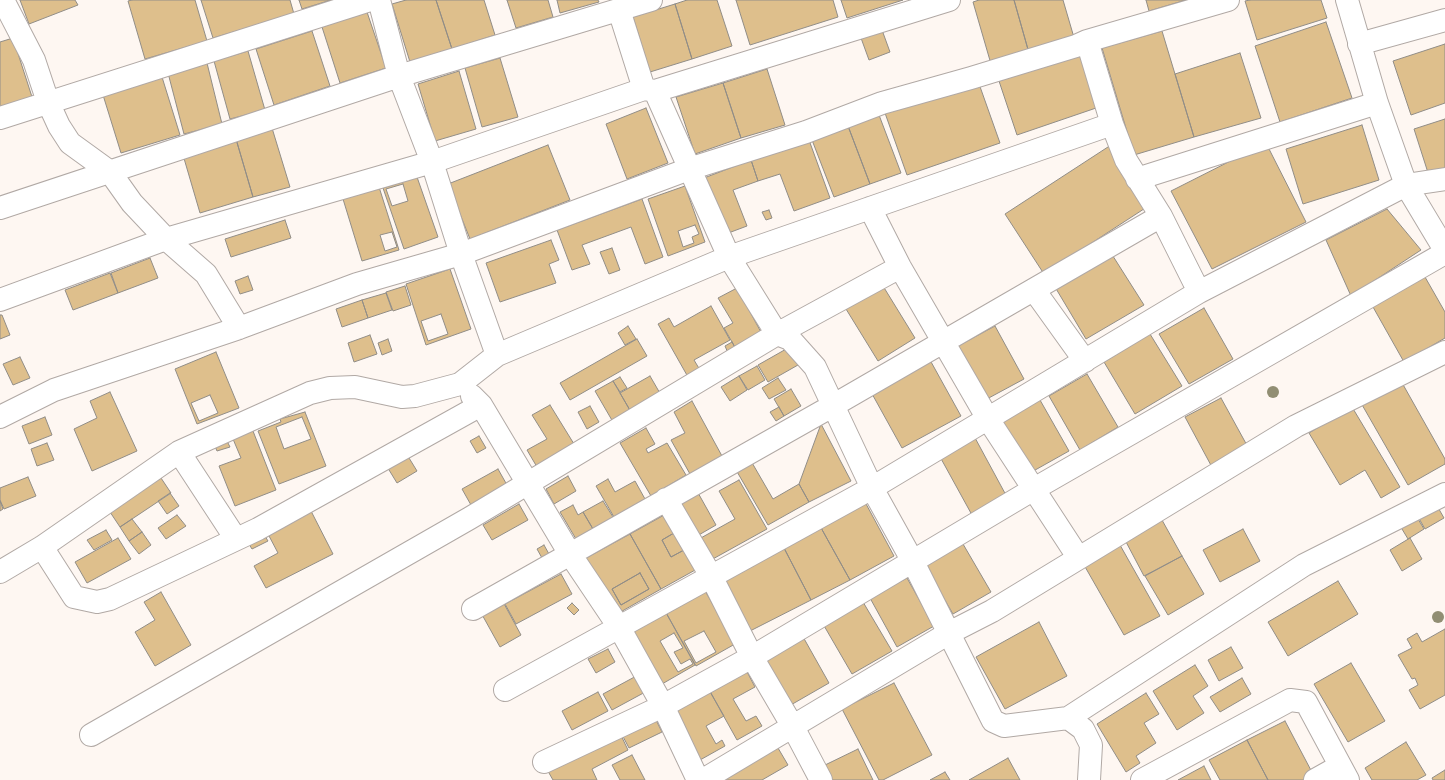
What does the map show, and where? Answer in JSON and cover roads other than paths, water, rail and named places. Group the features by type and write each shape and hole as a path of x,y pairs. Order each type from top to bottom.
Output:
{"street":[{"path":"3,0 34,60 48,102 59,126 70,142 110,172 132,203 166,239 206,274 239,328"},
{"path":"0,118 370,0"},
{"path":"379,0 399,76 432,162 497,355"},
{"path":"0,208 399,76 651,0"},
{"path":"0,300 166,239 432,162 649,90 949,0"},
{"path":"0,417 54,390 239,328 357,284 462,254 689,169 806,132 882,103 971,78 1087,41 1228,0"},
{"path":"544,762 663,706 752,657 912,560 1445,252 1406,185 1377,103 1346,0"},
{"path":"619,10 649,90 689,169 729,258 777,334 790,339 799,347 815,367 872,488 912,560 993,721 1004,726 1068,718 1304,565 1445,494"},
{"path":"1359,44 1445,20"},
{"path":"1087,41 1112,124 1126,160 1161,216 1199,292"},
{"path":"1138,179 1377,103"},
{"path":"0,572 42,547 179,452 310,393 330,388 355,387 402,397 415,396 460,384 497,355 729,258 1112,124"},
{"path":"505,690 872,488 1199,292 1406,185 1445,179"},
{"path":"870,208 900,267 988,419 1078,558"},
{"path":"473,609 834,405 1161,216"},
{"path":"91,735 529,483 777,334 900,267"},
{"path":"1034,290 1085,361"},
{"path":"703,780 949,633 992,610 1296,426 1445,352"},
{"path":"460,384 481,405 529,483 570,554 619,627 663,706 698,780"},
{"path":"42,547 74,597 97,602 110,600 236,539 481,405"},
{"path":"179,452 236,539"},
{"path":"666,499 711,576 752,657 793,727 821,780"},
{"path":"1142,780 1290,700 1306,702 1344,773 1315,780"},
{"path":"1068,718 1083,729 1091,745 1089,780"}]}
